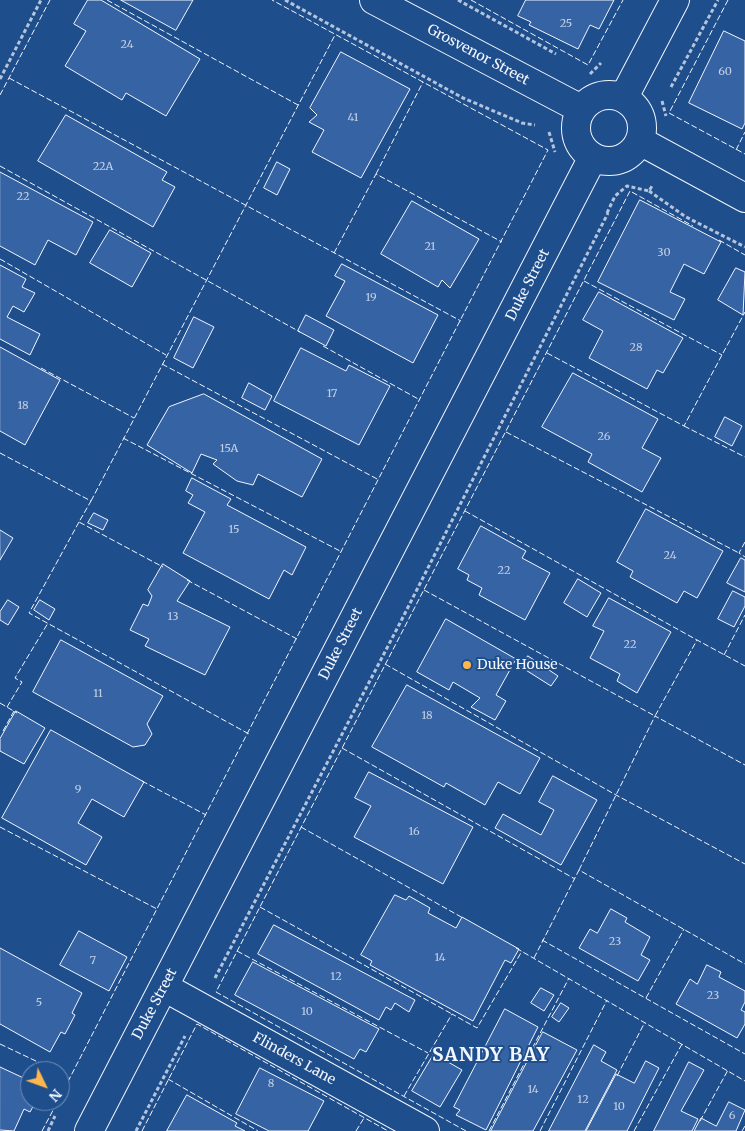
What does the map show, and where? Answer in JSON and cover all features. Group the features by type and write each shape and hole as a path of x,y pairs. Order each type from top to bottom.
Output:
{"street":[{"name":"Grosvenor Street","path":"374,0 581,109"},
{"path":"624,97 675,0"},
{"path":"606,94 624,97 638,111 642,121 640,141 634,150 620,159 604,161 593,157 582,146 576,130 581,109 588,102 606,94"},
{"path":"640,141 745,198"},
{"name":"Duke Street","path":"89,1131 593,157"},
{"name":"Flinders Lane","path":"164,987 425,1131"}],"path":[{"path":"0,80 42,0"},
{"path":"285,0 463,98 522,123 538,125"},
{"path":"458,0 558,55"},
{"path":"669,89 718,0"},
{"path":"665,96 661,102 666,119"},
{"path":"649,191 686,216 745,247"},
{"path":"213,983 400,623 608,214"}],"building":[{"path":"88,0 101,0 200,59 166,116 126,93 122,100 65,66 86,31 74,24"},
{"path":"121,0 193,0 176,30"},
{"path":"526,0 614,0 599,29 590,25 578,49 529,25 531,22 518,16"},
{"path":"724,31 745,41 745,123 742,129 689,103"},
{"path":"341,52 410,89 361,178 312,152 324,130 309,122 317,115 310,108"},
{"path":"66,115 167,172 162,180 175,187 153,227 38,161"},
{"path":"277,162 290,169 277,195 264,188"},
{"path":"0,172 93,222 76,255 48,240 35,265 0,246"},
{"path":"640,200 721,242 704,274 684,264 670,292 685,299 674,320 598,282"},
{"path":"412,201 479,239 450,288 442,280 438,287 381,254"},
{"path":"110,230 151,253 132,287 90,263"},
{"path":"342,264 438,315 413,363 326,316 345,281 335,276"},
{"path":"0,265 26,279 22,287 35,293 24,312 13,306 7,317 40,334 30,355 0,339"},
{"path":"736,268 745,272 743,315 718,300"},
{"path":"599,292 683,338 663,373 657,370 647,389 589,358 603,331 583,320"},
{"path":"306,315 334,330 326,346 298,331"},
{"path":"194,317 214,327 193,368 174,358"},
{"path":"0,347 60,380 25,445 0,431"},
{"path":"301,348 346,371 349,365 390,386 359,445 274,401"},
{"path":"573,373 658,419 642,448 661,458 642,492 588,462 592,454 542,427"},
{"path":"249,383 272,396 265,410 242,398"},
{"path":"204,394 322,459 302,497 258,474 253,485 237,481 213,464 217,460 201,454 192,473 147,445 169,407"},
{"path":"725,417 742,426 732,446 715,437"},
{"path":"192,478 231,499 227,505 306,547 292,575 284,570 269,599 183,553 205,512 188,503 193,495 186,491"},
{"path":"646,509 723,551 697,598 684,591 677,603 630,577 633,571 617,562"},
{"path":"94,513 108,520 103,530 88,523"},
{"path":"481,526 526,551 522,558 550,573 525,620 479,595 482,588 467,580 469,575 458,569"},
{"path":"0,530 13,538 0,560"},
{"path":"741,558 745,560 745,592 727,583"},
{"path":"163,564 190,581 177,601 230,627 205,675 145,646 149,639 130,630 143,604 148,606 152,596 148,590"},
{"path":"578,579 601,593 587,617 564,603"},
{"path":"733,591 745,597 745,606 734,627 718,619"},
{"path":"609,598 671,632 637,693 617,681 620,674 590,658 604,631 593,626"},
{"path":"8,600 19,607 8,625 0,620 0,612"},
{"path":"40,600 55,609 49,620 34,610"},
{"name":"Duke House","path":"446,619 516,659 496,695 506,701 495,720 471,707 480,698 453,682 449,690 417,672"},
{"path":"61,640 163,696 147,724 152,734 145,745 133,747 33,692"},
{"path":"528,656 558,676 551,686 521,667"},
{"path":"407,685 540,758 520,794 498,782 485,805 446,783 444,787 372,747"},
{"path":"16,711 45,728 24,764 0,751 0,739"},
{"path":"51,730 144,782 124,817 92,799 78,823 102,837 86,865 2,818"},
{"path":"369,772 473,827 443,884 354,837 371,806 355,798"},
{"path":"553,776 597,800 561,865 495,828 503,814 541,835 554,810 539,802"},
{"path":"395,895 406,900 409,896 430,908 428,913 456,928 462,917 519,949 511,963 505,960 473,1021 370,965 372,961 361,955"},
{"path":"611,909 627,918 625,922 650,937 641,955 650,960 638,981 579,948 590,929 597,933"},
{"path":"274,925 415,1000 409,1012 395,1003 391,1010 386,1007 379,1020 258,954"},
{"path":"79,931 127,957 109,991 60,965"},
{"path":"0,948 82,993 72,1013 75,1015 65,1034 61,1032 50,1052 0,1024"},
{"path":"253,962 379,1029 366,1052 360,1049 354,1059 235,995"},
{"path":"707,965 721,972 719,977 745,991 745,1002 741,1010 745,1012 745,1024 737,1038 676,1004 690,979 697,984"},
{"path":"541,988 554,995 544,1011 531,1003"},
{"path":"561,1003 569,1008 559,1022 552,1017"},
{"path":"505,1009 538,1027 486,1130 456,1115 460,1110 454,1107"},
{"path":"543,1032 577,1050 533,1131 491,1131"},
{"path":"594,1045 606,1052 601,1061 617,1070 585,1131 549,1131"},
{"path":"434,1054 462,1070 440,1107 412,1091"},
{"path":"646,1061 659,1068 627,1131 586,1131 616,1074 634,1083"},
{"path":"689,1062 704,1070 681,1111 698,1119 692,1131 654,1131"},
{"path":"0,1067 20,1076 20,1111 23,1111 14,1131 0,1130"},
{"path":"260,1068 324,1101 308,1131 269,1131 236,1114"},
{"path":"187,1095 237,1123 235,1126 245,1131 167,1131"},
{"path":"729,1102 745,1110 736,1131 694,1131 701,1118 716,1126"}],"fence":[{"path":"0,95 50,0"},
{"path":"107,0 298,105"},
{"path":"70,1078 548,150 272,0"},
{"path":"471,0 588,65 623,0"},
{"path":"728,0 669,113 745,154"},
{"path":"91,501 335,35"},
{"path":"9,78 461,321"},
{"path":"376,174 423,82"},
{"path":"736,150 745,132"},
{"path":"0,166 300,332"},
{"path":"334,253 376,174 502,242"},
{"path":"466,1131 216,992 630,191 693,226"},
{"path":"719,240 745,255"},
{"path":"0,259 166,355"},
{"path":"584,281 722,355"},
{"path":"547,353 684,426 745,312"},
{"path":"323,346 420,400"},
{"path":"162,364 379,480"},
{"path":"41,368 134,418"},
{"path":"684,426 745,457"},
{"path":"506,432 739,553"},
{"path":"123,438 342,552"},
{"path":"0,453 91,501 79,522 163,567"},
{"path":"465,511 697,640"},
{"path":"79,522 29,613 249,734"},
{"path":"745,542 739,553 745,557"},
{"path":"187,580 297,639"},
{"path":"424,590 655,716 697,640 745,666"},
{"path":"724,655 745,615"},
{"path":"7,707 22,682 15,678 48,623"},
{"path":"385,664 616,795 745,864"},
{"path":"0,703 17,713"},
{"path":"3,731 14,711"},
{"path":"579,870 655,716 745,765"},
{"path":"342,748 575,879"},
{"path":"142,781 206,815"},
{"path":"0,827 157,909"},
{"path":"301,827 463,918"},
{"path":"534,958 579,870 745,964"},
{"path":"260,907 452,1014"},
{"path":"646,998 684,929"},
{"path":"542,940 745,1054"},
{"path":"516,948 745,1081"},
{"path":"237,951 428,1053"},
{"path":"404,1096 452,1014 477,1028 522,951"},
{"path":"489,1131 569,978"},
{"path":"540,1131 607,1000"},
{"path":"617,1076 645,1022"},
{"path":"142,1131 197,1024 388,1131"},
{"path":"0,1044 36,1061"},
{"path":"634,1131 682,1044"},
{"path":"700,1121 728,1070"},
{"path":"168,1079 258,1131"},
{"path":"42,1131 53,1111"},
{"path":"356,1131 364,1118"},
{"path":"742,1131 745,1126"}],"place":[{"name":"Duke House","path":"467,665"}],"district":[{"name":"SANDY BAY","path":"491,1056"}]}
